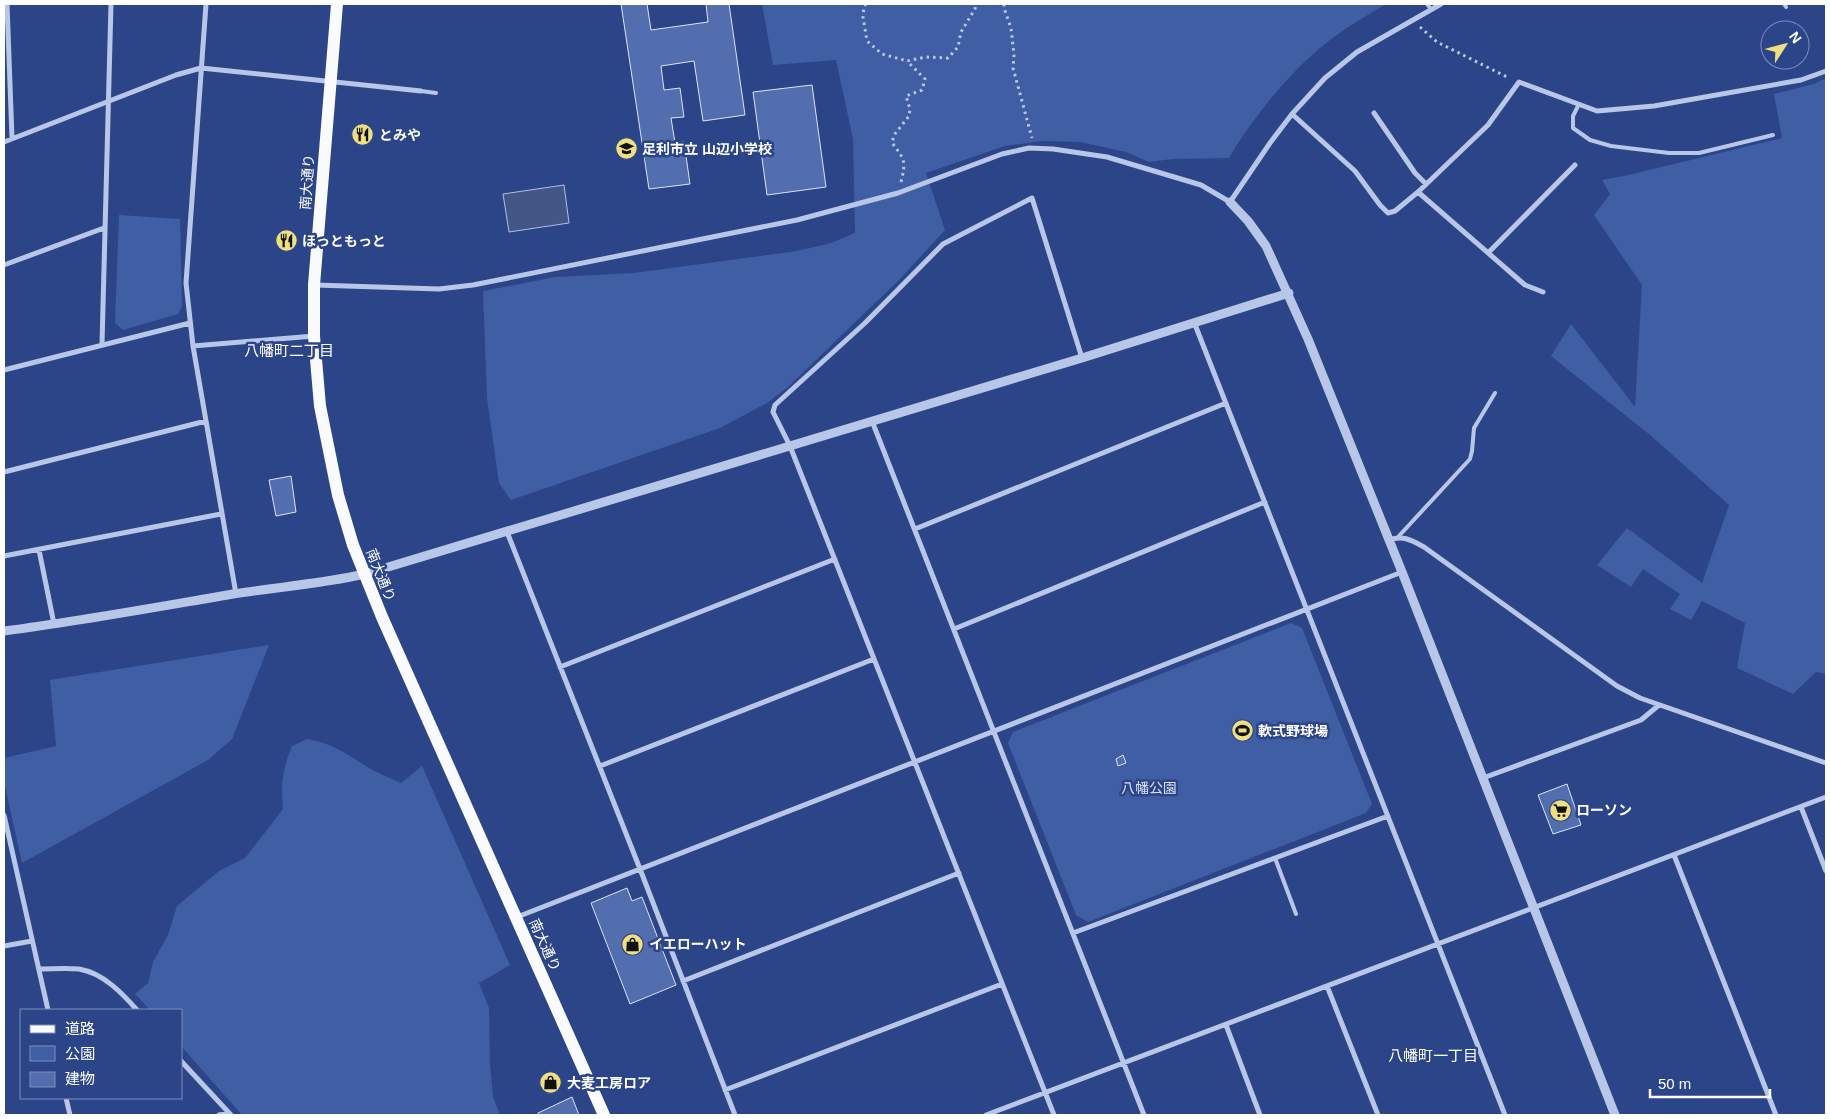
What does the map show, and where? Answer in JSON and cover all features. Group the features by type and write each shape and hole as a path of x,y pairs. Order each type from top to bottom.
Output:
{"main road":[{"name":"南大通り","path":"337,4 314,285 314,336 320,406 338,495 350,537 365,574 604,1115"}],"street":[{"path":"6,4 12,138"},
{"path":"102,344 111,4"},
{"path":"206,4 186,283 193,346 236,594"},
{"path":"1230,202 1270,142 1292,114 1326,78 1357,52 1412,20 1429,6 1440,4"},
{"path":"4,142 108,101 201,68 421,91"},
{"path":"1292,114 1355,171 1388,213 1395,211 1418,192 1488,125 1519,82 1598,111 1654,106 1801,80 1826,71"},
{"path":"1374,113 1415,173 1426,184"},
{"path":"314,285 439,288 473,285 797,220 898,193 1002,154 1033,148 1107,157 1201,185 1230,202 1248,221 1266,246 1334,400 1615,1115"},
{"path":"1488,252 1575,165"},
{"path":"1418,192 1525,285 1543,292"},
{"path":"1054,1115 790,446 773,412 775,405 865,323 943,244 1032,198 1082,358"},
{"path":"4,265 104,228"},
{"path":"4,632 236,594 332,581 365,574 1082,358 1288,293"},
{"path":"1194,322 1505,1115"},
{"path":"4,370 190,323"},
{"path":"193,346 314,336"},
{"path":"915,529 1226,403"},
{"path":"872,421 1144,1115"},
{"path":"4,472 206,422"},
{"path":"954,629 1265,502"},
{"path":"4,556 221,514"},
{"path":"508,532 735,1115"},
{"path":"1389,540 1398,537 1409,539 1437,556 1617,686 1640,698 1826,764"},
{"path":"39,550 54,625"},
{"path":"560,667 835,559"},
{"path":"516,917 1402,572"},
{"path":"600,766 874,659"},
{"path":"1482,778 1641,720 1659,704"},
{"path":"986,1115 1826,798"},
{"path":"1801,807 1826,871"},
{"path":"4,815 48,1009"},
{"path":"1073,933 1388,816"},
{"path":"1674,855 1776,1115"},
{"path":"683,981 959,873"},
{"path":"4,946 32,941"},
{"path":"39,969 80,969 95,974 114,986 136,1009"},
{"path":"725,1090 1002,984"},
{"path":"1327,986 1378,1115"},
{"path":"1226,1025 1260,1115"},
{"path":"182,1062 230,1114"},
{"path":"66,1099 70,1115"},
{"path":"219,1115 230,1114"}],"lane":[{"path":"421,91 436,93"},
{"path":"1579,104 1573,116 1573,128 1590,140 1611,146 1669,153 1699,153 1773,134"},
{"path":"1398,537 1470,459 1474,428 1495,393"},
{"path":"1274,858 1296,914"}],"path":[{"path":"866,4 863,17 867,41 882,54 907,61 926,57 948,58 958,47 961,32 976,4"},
{"path":"1004,4 1011,28 1014,54 1013,68 1030,127 1033,148"},
{"path":"1412,20 1437,42 1519,82"},
{"path":"898,193 903,173 904,157 892,143 894,135 909,116 910,109 906,96 922,90 925,80 907,61"}],"green space":[{"path":"762,4 1386,4 1340,33 1304,62 1250,125 1229,158 1172,159 1149,162 1126,152 1080,142 1043,141 1005,146 926,173 945,230 900,279 788,387 767,403 720,428 511,500 499,483 487,398 483,291 555,277 634,273 797,251 831,243 855,233 853,139 836,60 773,65"},
{"path":"1826,78 1826,674 1816,672 1793,694 1737,668 1745,623 1702,601 1691,620 1670,609 1680,594 1643,569 1631,587 1597,565 1627,528 1702,583 1729,505 1650,435 1551,356 1571,324 1635,407 1642,285 1594,215 1610,194 1602,180 1782,138 1774,94 1814,84"},
{"path":"119,215 180,219 182,306 178,314 123,330 115,323"},
{"name":"八幡公園","path":"1291,623 1302,628 1372,804 1366,813 1088,922 1076,915 1008,743 1013,732"},
{"path":"269,645 232,739 208,760 22,863 4,782 4,758 56,746 50,680"},
{"path":"307,739 331,746 375,771 401,783 422,766 510,965 479,983 489,1008 493,1097 500,1115 242,1115 182,1047 182,1009 149,1009 135,994 148,983 153,962 168,935 177,906 219,871 245,858 283,809 284,770 292,746"}],"shaded area":[{"path":"564,185 569,223 509,232 503,194"}],"building":[{"path":"621,4 647,4 651,30 708,22 706,4 729,4 745,115 703,121 694,61 661,66 664,90 680,88 684,117 671,118 675,143 684,142 690,184 649,189"},
{"path":"812,85 826,187 767,195 753,92"},
{"path":"291,476 296,512 276,516 269,480"},
{"path":"1123,755 1126,763 1118,766 1116,759"},
{"name":"ローソン","path":"1567,784 1581,825 1553,834 1538,795"},
{"name":"イエローハット","path":"627,888 632,901 642,897 676,985 630,1004 591,903"},
{"path":"572,1097 579,1115 538,1115 538,1113"}],"place":[{"name":"とみや","path":"363,135"},
{"name":"足利市立 山辺小学校","path":"626,149"},
{"name":"ほっともっと","path":"286,241"},
{"name":"軟式野球場","path":"1242,731"},
{"name":"ローソン","path":"1560,810"},
{"name":"イエローハット","path":"633,944"},
{"name":"大麦工房ロア","path":"551,1083"}],"district":[{"name":"八幡町二丁目","path":"289,351"},
{"name":"八幡町一丁目","path":"1433,1056"}]}
